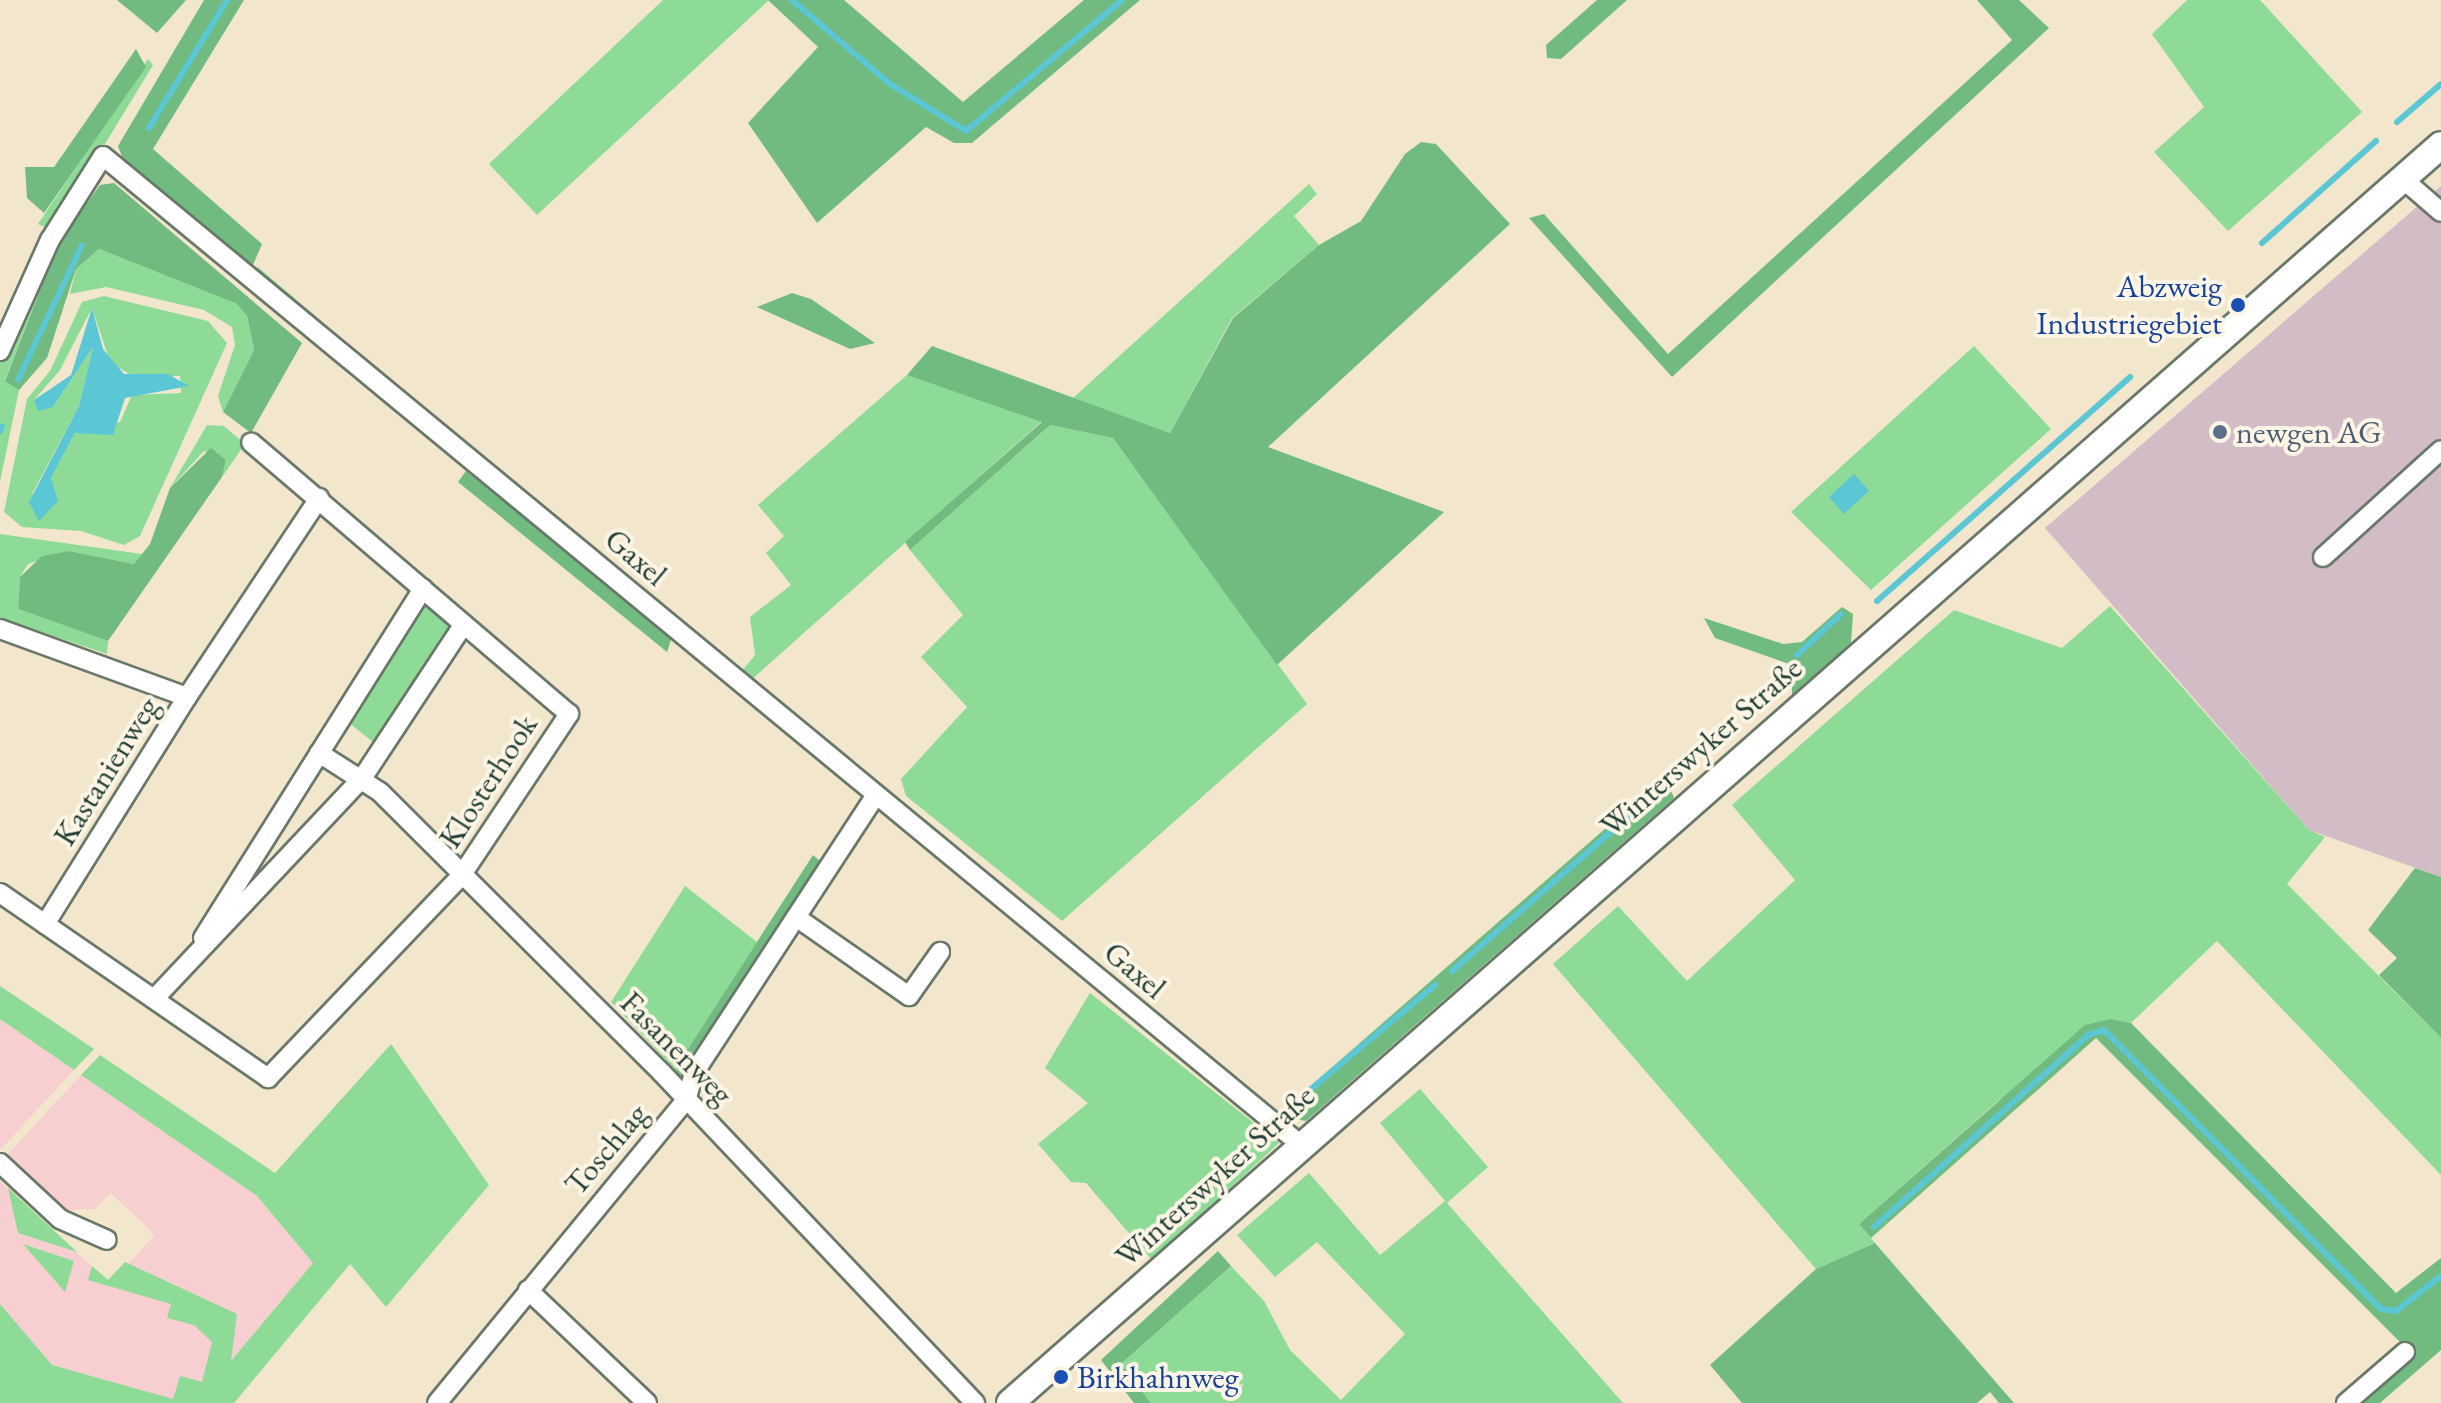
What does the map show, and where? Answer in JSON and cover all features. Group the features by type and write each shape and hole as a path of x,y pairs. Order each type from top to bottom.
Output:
{"street":[{"name":"Winterswyker Straße","path":"1010,1403 2441,145"},
{"name":"Gaxel","path":"0,351 50,240 103,156 1301,1145"},
{"path":"2403,179 2441,212"},
{"name":"Klosterhook","path":"251,442 569,714 461,876"},
{"path":"2323,557 2441,450"},
{"path":"187,697 319,498"},
{"path":"185,968 423,588"},
{"path":"154,999 363,777 464,624"},
{"name":"Kastanienweg","path":"0,629 187,697 45,924"},
{"name":"Fasanenweg","path":"319,753 363,777 686,1100 975,1403"},
{"name":"Toschlag","path":"437,1403 686,1100 694,1073 876,795"},
{"path":"0,893 268,1078 461,876"},
{"path":"796,917 909,996 940,952"},
{"path":"0,1163 60,1219 107,1240"},
{"path":"528,1290 647,1403"},
{"path":"2346,1403 2405,1352"}],"shaded area":[{"path":"2441,186 2441,877 2309,830 2045,528"},
{"path":"0,1019 74,1070 1,1149 0,1148"},
{"path":"81,1075 257,1196 313,1263 196,1403 49,1403 0,1346 0,1181 110,1283 155,1235 111,1193 95,1209 67,1210 7,1155"}],"green space":[{"path":"117,0 186,0 157,33"},
{"path":"204,0 244,0 153,149 262,244 250,272 124,162 118,146"},
{"path":"663,0 769,0 537,215 489,164"},
{"path":"768,0 844,0 963,102 1084,0 1140,0 972,143 954,143 926,127 817,223 748,123 818,47"},
{"path":"1597,0 1627,0 1561,59 1547,58 1546,45"},
{"path":"1977,0 2019,0 2049,28 1672,377 1529,218 1544,214 1668,354 2012,40"},
{"path":"2187,0 2260,0 2362,112 2228,231 2154,152 2204,107 2152,34"},
{"path":"136,49 146,67 44,213 27,198 25,167 54,167"},
{"path":"148,59 153,65 102,149 48,229 38,224"},
{"path":"1421,142 1436,144 1510,224 1268,447 1444,512 1277,665 1113,438 1050,425 910,550 905,542 1042,422 907,375 932,346 1170,433 1233,318 1319,245 1361,221 1405,154"},
{"path":"114,183 302,343 251,433 223,412 254,350 247,316 237,304 99,249 76,269 47,358 19,390 5,381 59,241 100,185"},
{"path":"1309,184 1317,194 1294,216 1319,245 1232,318 1170,433 1073,398"},
{"path":"59,241 5,380 19,390 0,482 0,358"},
{"path":"99,249 237,304 247,316 254,350 223,412 218,396 235,345 232,327 204,310 106,287 70,294 76,269"},
{"path":"258,267 362,356 360,359 250,272"},
{"path":"792,293 811,299 875,343 850,349 757,307"},
{"path":"104,296 208,321 227,343 140,536 124,545 81,531 22,527 4,512 27,399 50,371 82,302","holes":["92,308 110,362 134,377 180,376 181,393 132,395 120,422 75,433 51,478 57,501 32,494 79,406 93,347 53,407 34,400 60,370"]},
{"path":"1974,346 2051,429 1871,590 1791,512"},
{"path":"907,375 1042,421 751,680 741,672 755,655 750,617 791,585 766,553 784,536 758,505"},
{"path":"207,425 224,426 245,444 222,477 226,460 204,451 170,488"},
{"path":"1050,425 1113,438 1307,704 1062,921 906,796 901,779 967,707 921,657 963,615 910,550"},
{"path":"211,448 226,460 222,477 108,641 18,609 20,577 42,556 69,551 134,564 150,544 170,488"},
{"path":"466,471 672,637 667,652 458,482"},
{"path":"0,534 142,554 134,564 69,551 28,564 20,577 18,609 108,641 107,654 0,618"},
{"path":"423,603 452,627 377,745 349,723"},
{"path":"2110,606 2309,830 2325,837 2287,884 2441,1038 2441,1175 2217,941 2131,1023 2111,1019 1998,1101 1859,1224 1875,1243 1816,1269 1553,964 1618,906 1687,981 1795,880 1732,805 1954,610 2062,648"},
{"path":"1842,607 1853,614 1851,643 1792,697 1792,665 1715,638 1704,618 1783,644 1802,642"},
{"path":"1668,783 1674,798 1306,1121 1294,1119 1290,1104 1622,814"},
{"path":"813,855 820,861 681,1077 675,1069"},
{"path":"2415,868 2441,877 2441,1038 2379,975 2397,958 2368,930"},
{"path":"685,886 757,942 675,1069 611,1002"},
{"path":"0,986 94,1049 74,1070 0,1019"},
{"path":"1090,993 1279,1143 1152,1260 1086,1183 1071,1182 1038,1144 1088,1103 1045,1068"},
{"path":"2111,1019 2131,1023 2396,1293 2441,1258 2441,1350 2380,1403 2352,1403 2404,1346 2096,1038 1871,1238 1859,1224 2085,1025"},
{"path":"391,1044 489,1185 386,1307 350,1264 234,1403 0,1403 0,1304 52,1365 173,1399 180,1376 202,1382 212,1342 194,1325 167,1318 171,1304 88,1280 92,1266 108,1280 125,1262 237,1314 231,1361 313,1263 257,1196 81,1075 100,1055 275,1173"},
{"path":"1420,1089 1488,1167 1447,1203 1623,1403 1151,1403 1121,1364 1231,1266 1264,1301 1290,1350 1341,1400 1405,1334 1317,1242 1275,1277 1237,1235 1309,1173 1380,1255 1445,1201 1380,1123"},
{"path":"8,1188 77,1252 18,1233"},
{"path":"1875,1243 2014,1403 1999,1403 1990,1392 1977,1403 1742,1403 1710,1365 1816,1269"},
{"path":"23,1244 74,1261 65,1292"},
{"path":"1218,1251 1231,1266 1121,1364 1151,1403 1134,1403 1101,1360"}],"water":[{"path":"92,308 103,349 124,374 168,374 189,386 125,398 113,435 75,433 51,478 58,501 39,521 29,502 79,406 93,347 53,407 38,411 34,400 71,375"},
{"path":"1854,474 1869,491 1844,514 1829,497"}],"waterway":[{"path":"149,128 227,0"},
{"path":"792,0 890,84 966,131 1122,0"},
{"path":"2397,122 2441,84"},
{"path":"2262,243 2376,141"},
{"path":"18,380 82,245"},
{"path":"1877,601 2130,377"},
{"path":"0,431 2,426"},
{"path":"1797,655 1841,614"},
{"path":"1452,971 1636,810"},
{"path":"1298,1100 1435,985"},
{"path":"1874,1227 2088,1035 2104,1030 2381,1309 2396,1311 2441,1276"}],"place":[{"name":"Abzweig Industriegebiet","path":"2238,305"},
{"name":"newgen AG","path":"2220,432"},
{"name":"Birkhahnweg","path":"1061,1377"}]}
